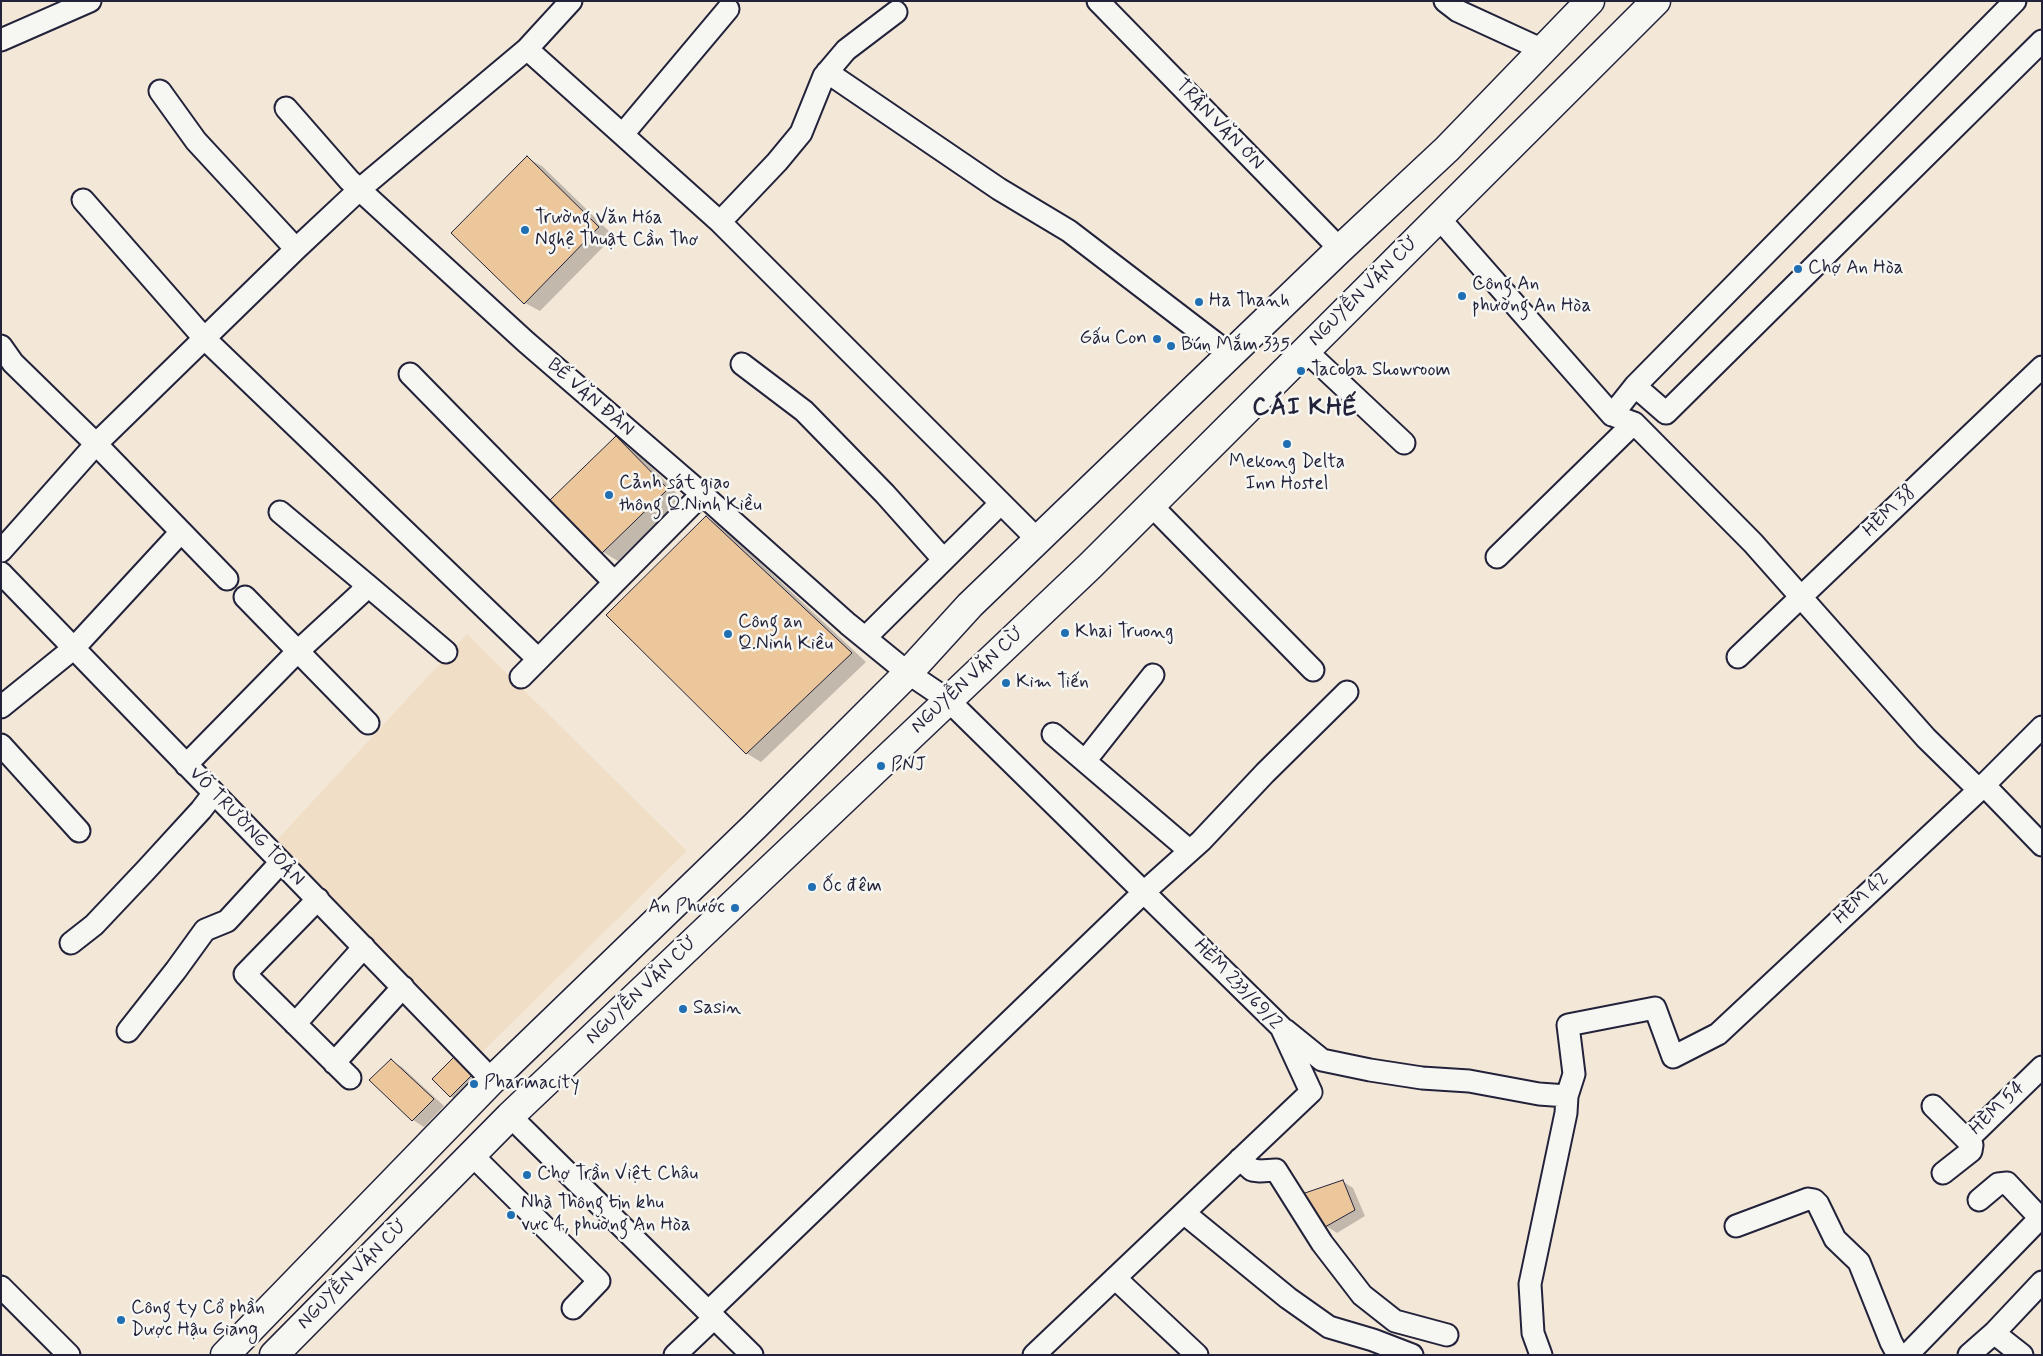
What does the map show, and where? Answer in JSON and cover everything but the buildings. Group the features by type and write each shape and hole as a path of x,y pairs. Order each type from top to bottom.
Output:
{"main road":[{"name":"NGUYỄN VĂN CỪ","path":"225,1355 492,1080 748,832 908,673 970,605 1340,249 1447,149 1590,1"},
{"name":"NGUYỄN VĂN CỪ","path":"274,1355 516,1111 1090,566 1656,1"},
{"path":"492,1080 516,1111"}],"street":[{"path":"1,40 90,1"},
{"path":"1,551 96,444 296,249 360,189 527,49 571,1"},
{"name":"TRẦN VĂN ƠN","path":"1098,1 1340,249"},
{"path":"1445,1 1458,11 1543,50"},
{"path":"1612,415 1635,386 2015,1"},
{"path":"623,134 728,9"},
{"path":"720,222 777,162 801,133 824,76 846,50 896,12"},
{"path":"1635,386 1666,413 2042,41"},
{"path":"527,49 720,222 1038,540"},
{"path":"828,72 999,188 1069,231 1231,355"},
{"path":"160,92 196,141 296,249"},
{"name":"BẾ VĂN ĐÀN","path":"286,108 349,180 526,342 865,638 908,673"},
{"path":"83,200 204,338 538,659"},
{"path":"1438,217 1612,415 1634,423 1753,543 1926,738 2042,845"},
{"path":"1,346 13,363 96,444 227,579"},
{"path":"1305,350 1404,443"},
{"path":"742,364 804,411 886,494 943,559"},
{"name":"HÈM 38","path":"1738,657 2042,367"},
{"path":"410,374 614,582"},
{"path":"1497,557 1634,423"},
{"path":"521,677 702,494"},
{"path":"865,638 1001,503"},
{"path":"1151,505 1313,670"},
{"path":"280,512 446,652"},
{"path":"1,707 74,648 182,532"},
{"name":"VÕ TRƯỜNG TOẢN","path":"1,573 492,1080"},
{"path":"186,765 298,652 360,594 366,584"},
{"path":"245,597 368,723"},
{"name":"HẺM 233/69/2","path":"908,673 948,700 1281,1027 1311,1092 1034,1355"},
{"path":"1085,761 1153,676"},
{"path":"675,1355 711,1315 1144,892 1190,851 1347,692"},
{"name":"HÈM 42","path":"1567,1096 1574,1074 1568,1025 1656,1008 1673,1057 1718,1034 1981,787 2042,727"},
{"path":"1052,734 1190,851"},
{"path":"1,745 79,831"},
{"path":"71,943 94,925 152,864 214,793"},
{"path":"128,1031 205,930 227,921 281,862"},
{"path":"318,899 245,974 350,1078"},
{"path":"296,1024 364,947"},
{"path":"334,1063 403,987"},
{"path":"1281,1027 1322,1060 1422,1078 1469,1081 1539,1094 1567,1096 1566,1113 1530,1284 1533,1333 1541,1355"},
{"name":"HÈM 54","path":"1933,1106 1967,1140 2042,1067"},
{"path":"516,1111 711,1315 752,1355"},
{"path":"1943,1173 1971,1150 1972,1145 1967,1140"},
{"path":"472,1155 599,1281 573,1308"},
{"path":"1240,1159 1252,1170 1276,1170 1322,1243 1362,1295 1395,1320 1447,1335"},
{"path":"1907,1355 2041,1217 2007,1183 1998,1184 1979,1200"},
{"path":"1736,1226 1808,1200 1814,1200 1818,1204 1835,1239 1859,1262 1898,1355"},
{"path":"1184,1213 1288,1298 1329,1327 1373,1340 1412,1355"},
{"path":"1115,1278 1197,1355"},
{"path":"1969,1355 1994,1333 2042,1282"},
{"path":"1,1287 69,1355"},
{"path":"1994,1333 2022,1355"}],"shaded area":[{"path":"467,634 687,851 481,1053 277,840"}],"place":[{"name":"Trường Văn Hóa Nghệ Thuật Cần Thơ","path":"525,230"},
{"name":"Chợ An Hòa","path":"1798,269"},
{"name":"Công An phường An Hòa","path":"1462,296"},
{"name":"Ha Thanh","path":"1199,302"},
{"name":"Gấu Con","path":"1157,339"},
{"name":"Bún Mắm 335","path":"1171,346"},
{"name":"Tacoba Showroom","path":"1301,371"},
{"name":"Mekong Delta Inn Hostel","path":"1287,444"},
{"name":"Cảnh sát giao thông Q.Ninh Kiều","path":"609,495"},
{"name":"Khai Truong","path":"1065,633"},
{"name":"Công an Q.Ninh Kiều","path":"728,634"},
{"name":"Kim Tiến","path":"1006,683"},
{"name":"PNJ","path":"881,766"},
{"name":"Ốc đêm","path":"812,887"},
{"name":"An Phước","path":"735,908"},
{"name":"Sasin","path":"683,1009"},
{"name":"Pharmacity","path":"474,1084"},
{"name":"Chợ Trần Việt Châu","path":"527,1175"},
{"name":"Nhà Thông tin khu vực 4, phuờng An Hòa","path":"511,1215"},
{"name":"Công ty Cổ phần Dược Hậu Giang","path":"121,1320"}],"district":[{"name":"CÁI KHẾ","path":"1305,409"}]}
